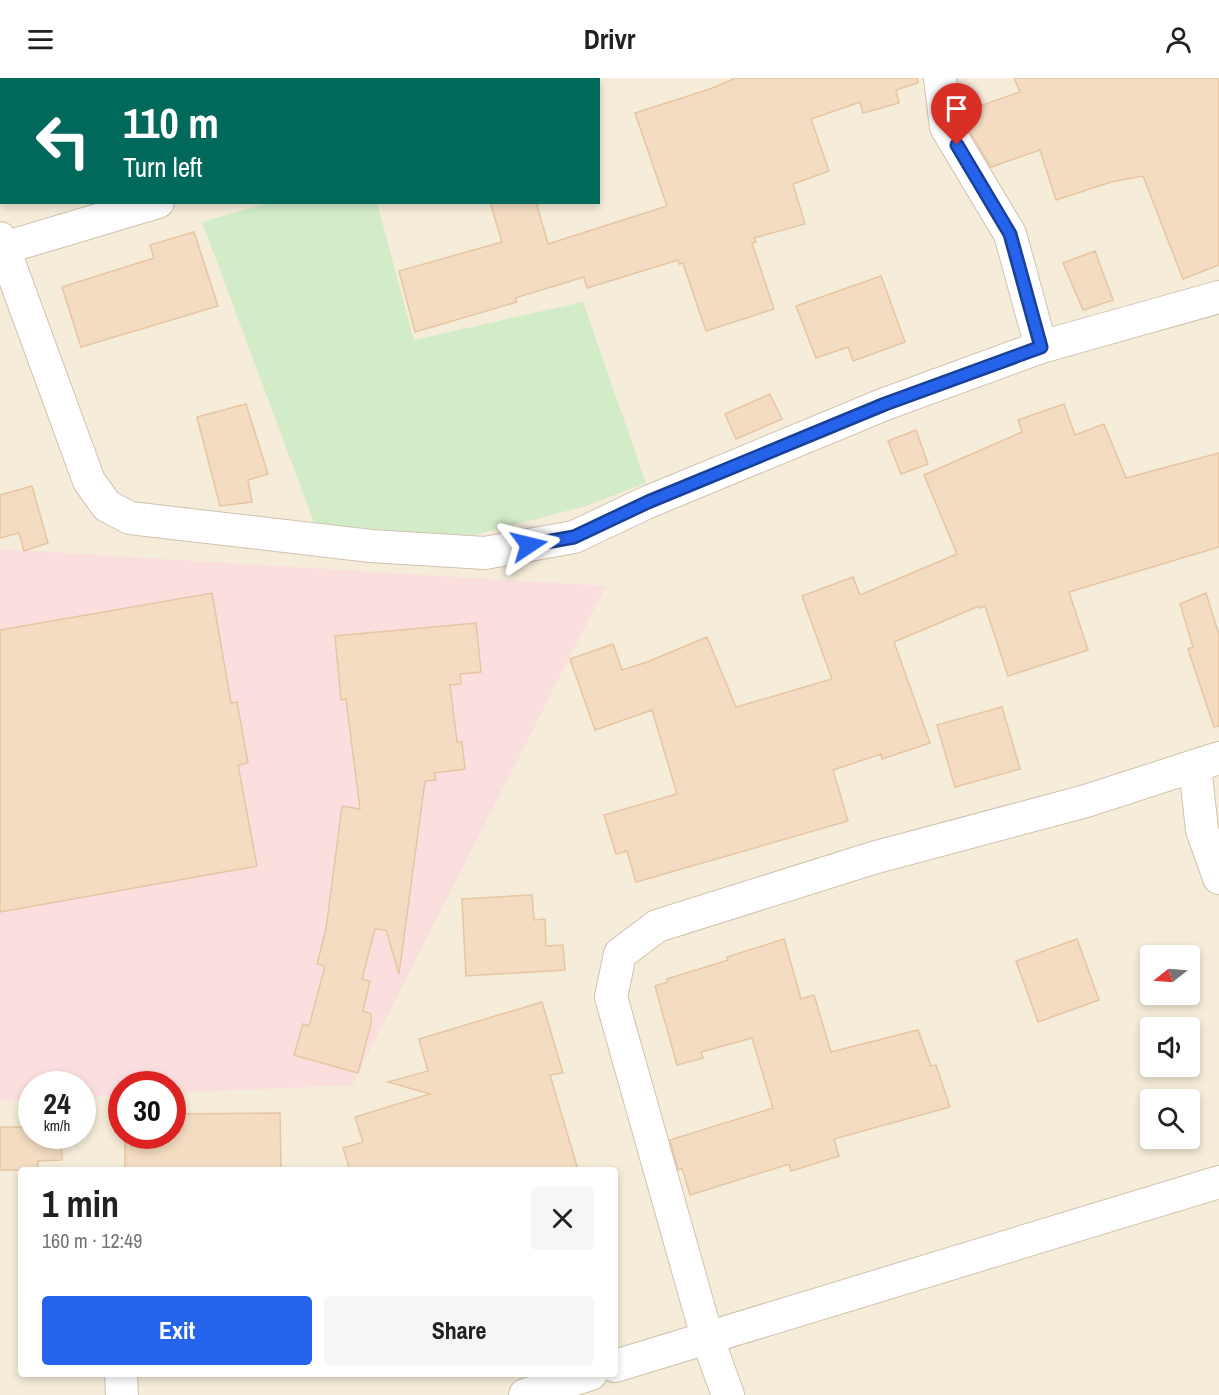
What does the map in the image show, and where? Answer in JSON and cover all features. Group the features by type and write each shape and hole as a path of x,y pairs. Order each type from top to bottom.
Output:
{"street":[{"path":"940,78 946,127 1010,234 1041,347"},
{"path":"150,204 2,243 89,481 107,506 130,518 371,546 485,553 574,537 648,502 885,404 1041,347 1219,297"},
{"path":"728,1395 707,1337 611,997 620,954 657,926 873,858 1086,801 1207,762 1202,830 1219,878"},
{"path":"618,1365 1219,1182"},
{"path":"121,1377 122,1395"},
{"path":"525,1395 582,1377"}],"shaded area":[{"path":"600,78 1219,78 1219,1395 0,1395 0,204 600,204"},
{"path":"0,549 606,586 352,1085 186,1092 186,1071 108,1071 108,1096 96,1096 96,1071 18,1071 18,1100 0,1101"}],"green space":[{"path":"265,204 377,204 414,340 583,302 646,483 586,506 462,538 315,525 202,222"}],"building":[{"path":"736,78 917,78 918,83 896,90 899,103 863,113 860,102 811,119 829,171 793,184 805,224 754,238 756,242 752,243 774,309 706,331 683,263 679,264 678,260 587,288 584,277 515,298 517,302 415,332 399,271 502,242 491,204 537,204 548,244 667,206 635,113 710,89"},
{"path":"1014,78 1219,78 1219,265 1183,279 1143,176 1111,182 1056,200 1040,150 991,167 963,121 962,112 1020,92"},
{"path":"194,232 218,306 81,347 62,287 154,258 150,245"},
{"path":"1095,251 1113,300 1083,310 1063,263"},
{"path":"881,276 905,342 853,361 848,347 816,358 796,306"},
{"path":"770,394 782,419 736,439 725,414"},
{"path":"246,404 268,474 248,480 252,502 220,506 197,417"},
{"path":"1064,404 1075,435 1104,424 1126,478 1219,453 1219,547 1069,592 1088,650 1008,676 985,606 980,608 979,606 894,642 930,743 882,759 881,754 833,770 848,821 636,882 627,851 616,854 604,815 677,794 652,710 595,730 570,659 613,644 622,670 707,637 736,707 832,679 802,596 853,577 860,595 957,554 924,475 1022,432 1018,420"},
{"path":"916,430 928,464 901,474 888,441"},
{"path":"32,486 48,543 24,551 19,533 0,538 0,495"},
{"path":"212,593 231,703 237,702 248,763 238,765 257,866 0,912 0,630"},
{"path":"1206,593 1219,635 1219,726 1214,727 1188,649 1193,647 1180,604"},
{"path":"476,623 481,672 460,674 461,684 450,685 457,742 462,742 465,769 434,773 436,780 425,781 399,974 386,930 375,929 362,979 370,981 363,1011 371,1014 371,1024 358,1073 294,1055 303,1024 309,1026 325,966 317,964 326,929 342,806 360,809 346,699 341,700 335,636"},
{"path":"1002,707 1020,769 955,787 937,725"},
{"path":"532,895 534,920 545,919 546,946 563,945 565,970 466,976 462,899"},
{"path":"784,939 801,999 814,995 831,1052 918,1030 931,1066 936,1065 950,1107 834,1139 839,1156 791,1171 789,1164 690,1195 682,1168 678,1170 670,1140 773,1108 752,1038 701,1052 703,1058 677,1065 655,986 668,982 667,979 728,960 727,957"},
{"path":"1077,939 1099,1000 1038,1022 1016,961"},
{"path":"542,1002 563,1073 550,1075 577,1167 349,1167 343,1148 363,1142 355,1117 430,1094 388,1082 428,1071 419,1039"},
{"path":"280,1113 281,1167 125,1167 125,1149 186,1149 186,1114"},
{"path":"0,1127 18,1127 18,1149 62,1149 62,1160 38,1161 38,1167 18,1167 18,1170 0,1170"}],"route":[{"path":"529,545 574,537 648,502 885,404 1041,347 1010,234 957,145"}]}
